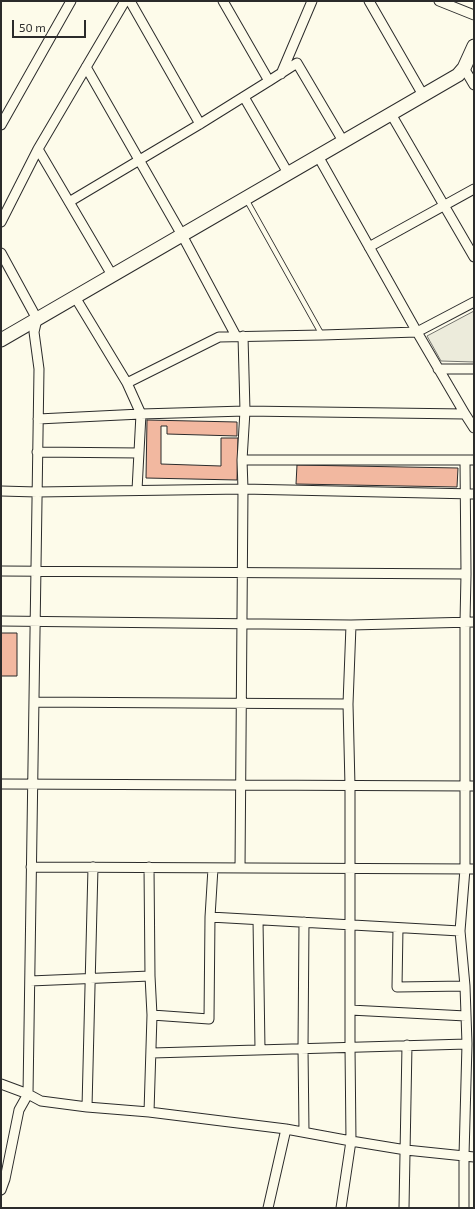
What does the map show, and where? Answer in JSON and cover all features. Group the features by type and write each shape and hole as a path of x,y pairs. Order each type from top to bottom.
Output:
{"street":[{"path":"1,125 71,1"},
{"path":"1,222 38,149 125,1"},
{"path":"130,1 200,124"},
{"path":"223,1 269,81"},
{"path":"281,74 312,1"},
{"path":"369,1 423,95"},
{"path":"439,1 474,15"},
{"path":"1,340 458,75 464,68 474,46"},
{"path":"69,202 200,124 297,63 343,141"},
{"path":"86,67 240,336 245,411 242,460 240,868"},
{"path":"464,68 474,85"},
{"path":"244,97 288,173"},
{"path":"391,114 474,256"},
{"path":"38,149 112,275"},
{"path":"318,156 438,369 474,428"},
{"path":"369,247 474,189"},
{"path":"1,253 37,319 34,332 39,368 28,1094 19,1110 5,1179 1,1190"},
{"path":"74,297 127,383 141,414 137,490"},
{"path":"127,383 219,337 417,332 474,302"},
{"path":"438,369 474,369"},
{"path":"38,419 245,411 465,414"},
{"path":"38,452 139,453"},
{"path":"242,460 469,460 466,574 469,622 470,869 460,931 466,986 467,1044 464,1208"},
{"path":"1,491 37,492 243,489 469,494"},
{"path":"1,571 466,574"},
{"path":"1,621 351,625 469,622"},
{"path":"341,1208 351,1141 351,925 348,704 351,625"},
{"path":"34,702 348,704"},
{"path":"1,784 469,786"},
{"path":"32,866 470,869"},
{"path":"87,1107 93,867"},
{"path":"149,1112 152,1053 150,867"},
{"path":"152,1015 209,1019 210,917 213,868"},
{"path":"210,917 460,931"},
{"path":"258,920 260,1049"},
{"path":"304,922 304,1131"},
{"path":"398,928 397,987 466,986"},
{"path":"30,981 150,976"},
{"path":"350,1010 466,1016"},
{"path":"152,1053 467,1044"},
{"path":"404,1208 407,1045"},
{"path":"1,1084 28,1094 41,1101 87,1107 149,1112 304,1131 351,1141 406,1150 474,1157"},
{"path":"268,1208 286,1129"}],"lane":[{"path":"246,198 322,335"}],"shaded area":[{"path":"474,311 474,362 441,361 427,336"}],"building":[{"path":"147,420 237,422 237,436 167,434 167,426 161,426 161,464 221,466 221,438 238,438 237,480 146,478"},
{"path":"297,465 458,468 457,487 296,484"},
{"path":"1,633 17,633 17,676 1,676"}]}
